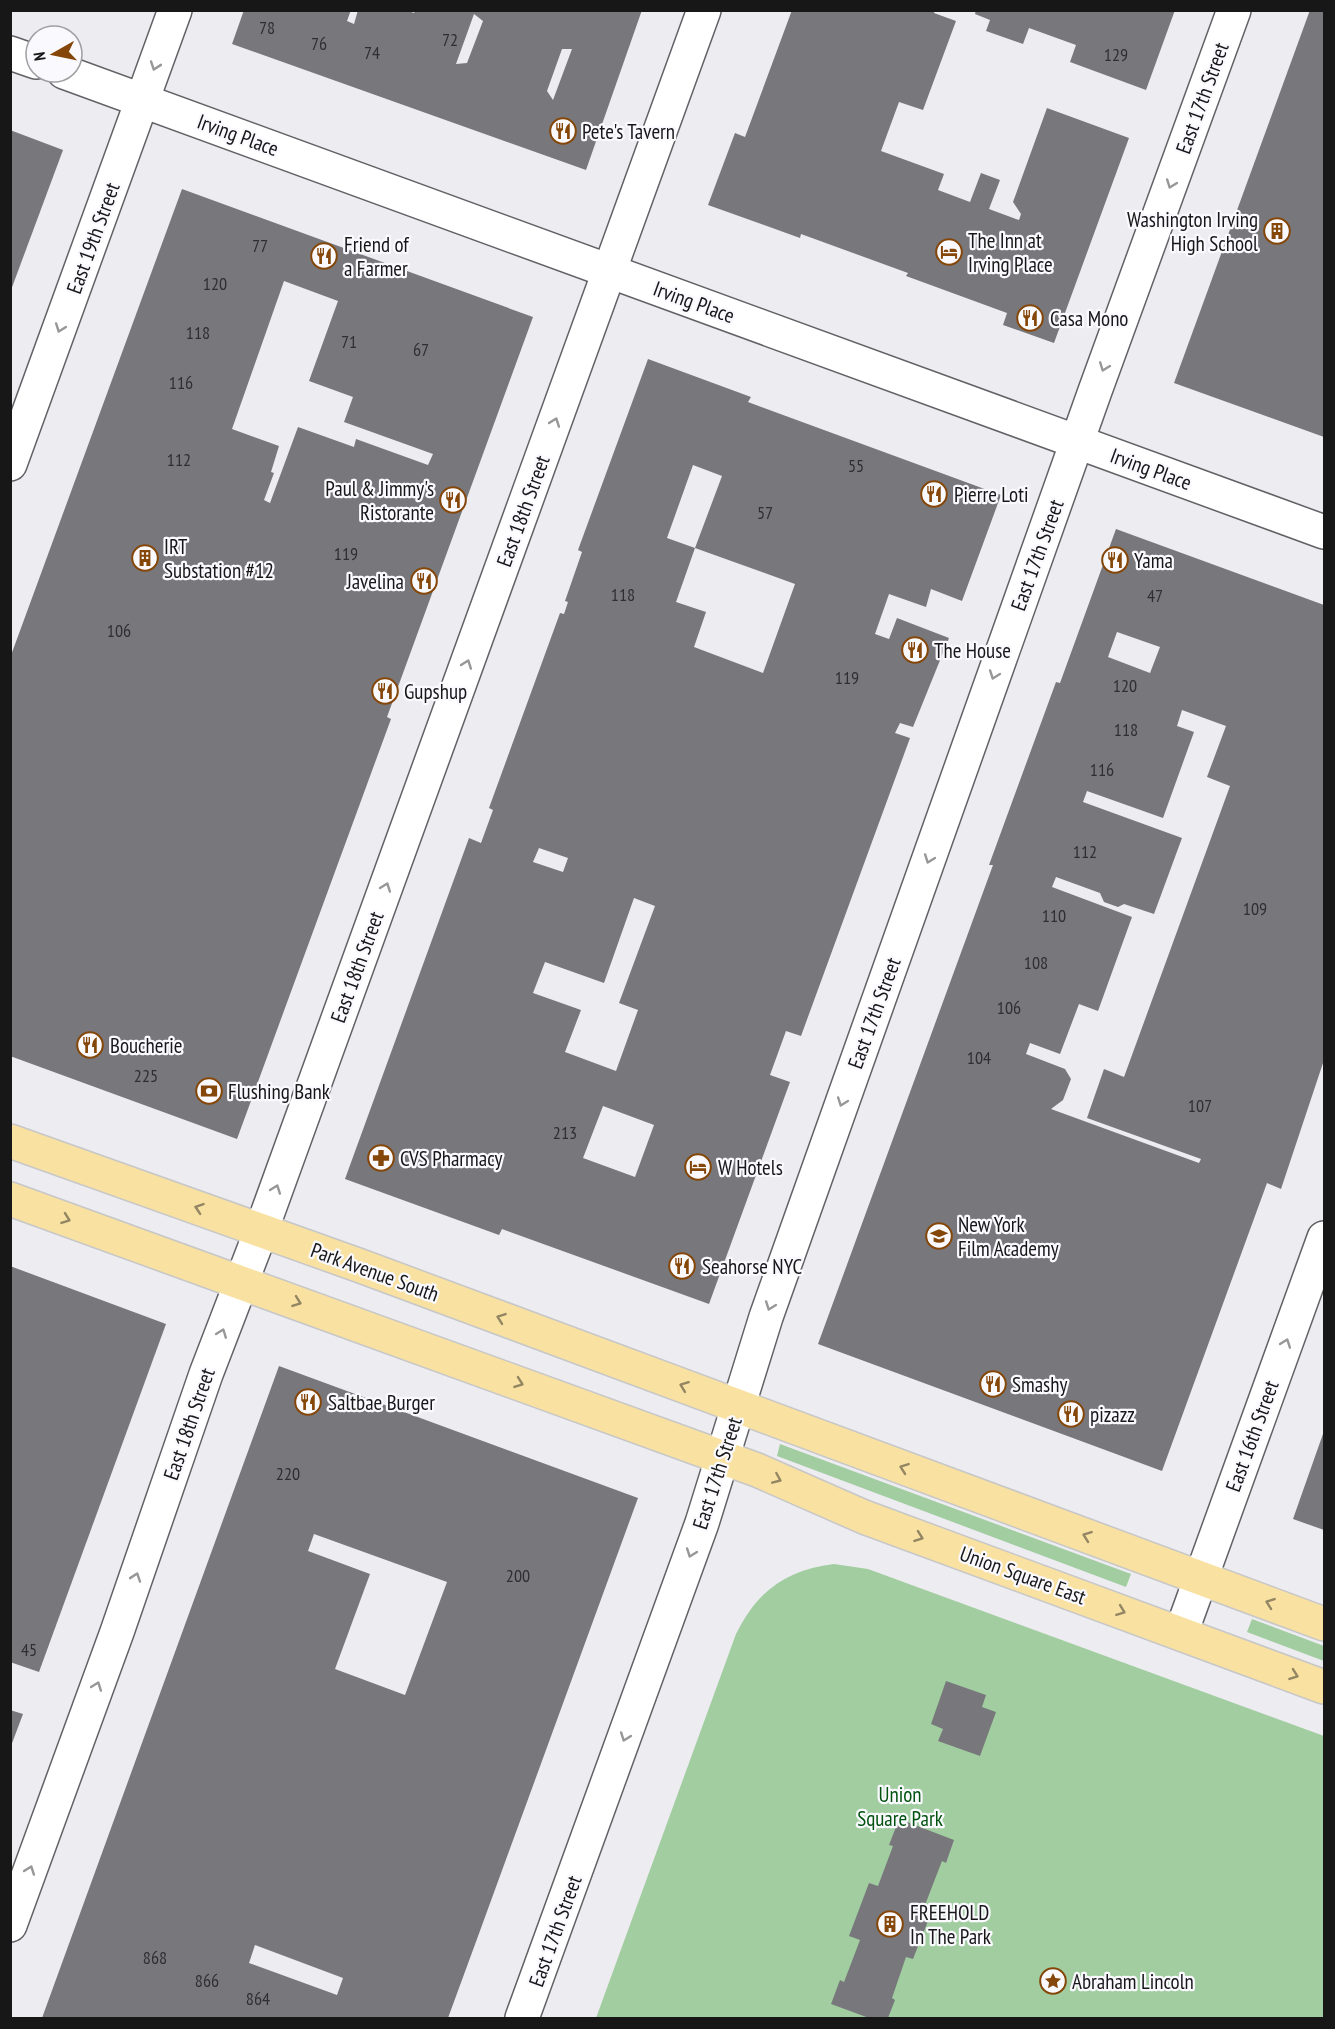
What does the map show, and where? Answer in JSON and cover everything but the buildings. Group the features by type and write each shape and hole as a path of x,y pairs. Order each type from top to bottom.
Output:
{"main road":[{"name":"Park Avenue South","path":"10,1141 738,1407"},
{"path":"10,1199 723,1458"},
{"path":"738,1407 1324,1624"},
{"name":"Union Square East","path":"723,1458 757,1470 864,1517 1324,1687"}],"street":[{"name":"East 19th Street","path":"10,464 175,10"},
{"name":"East 18th Street","path":"10,1925 117,1632 206,1374 261,1231 704,10"},
{"name":"East 17th Street","path":"522,2019 702,1523 770,1306 1077,442 1234,10"},
{"name":"Irving Place","path":"84,79 1324,532"},
{"name":"East 16th Street","path":"1181,1633 1324,1238"}],"green space":[{"path":"780,1444 1131,1574 1126,1587 777,1456"},
{"name":"Union Square Park","path":"834,1564 868,1569 1324,1736 1324,2018 596,2018 736,1634 753,1606 775,1585 801,1571"},
{"path":"1252,1619 1324,1646 1324,1661 1247,1632"}],"place":[{"name":"Pete's Tavern","path":"563,131"},
{"name":"Washington Irving High School","path":"1277,231"},
{"name":"The Inn at Irving Place","path":"949,252"},
{"name":"Friend of a Farmer","path":"324,256"},
{"name":"Casa Mono","path":"1030,318"},
{"name":"Pierre Loti","path":"934,494"},
{"name":"Paul & Jimmy's Ristorante","path":"453,500"},
{"name":"IRT Substation #12","path":"145,558"},
{"name":"Yama","path":"1115,560"},
{"name":"Javelina","path":"424,581"},
{"name":"The House","path":"915,650"},
{"name":"Gupshup","path":"385,691"},
{"name":"Boucherie","path":"90,1045"},
{"name":"Flushing Bank","path":"209,1091"},
{"name":"CVS Pharmacy","path":"381,1158"},
{"name":"W Hotels","path":"698,1167"},
{"name":"New York Film Academy","path":"939,1236"},
{"name":"Seahorse NYC","path":"682,1266"},
{"name":"Smashy","path":"993,1384"},
{"name":"Saltbae Burger","path":"308,1402"},
{"name":"pizazz","path":"1071,1414"},
{"name":"FREEHOLD In The Park","path":"890,1924"},
{"name":"Abraham Lincoln","path":"1053,1981"}]}
